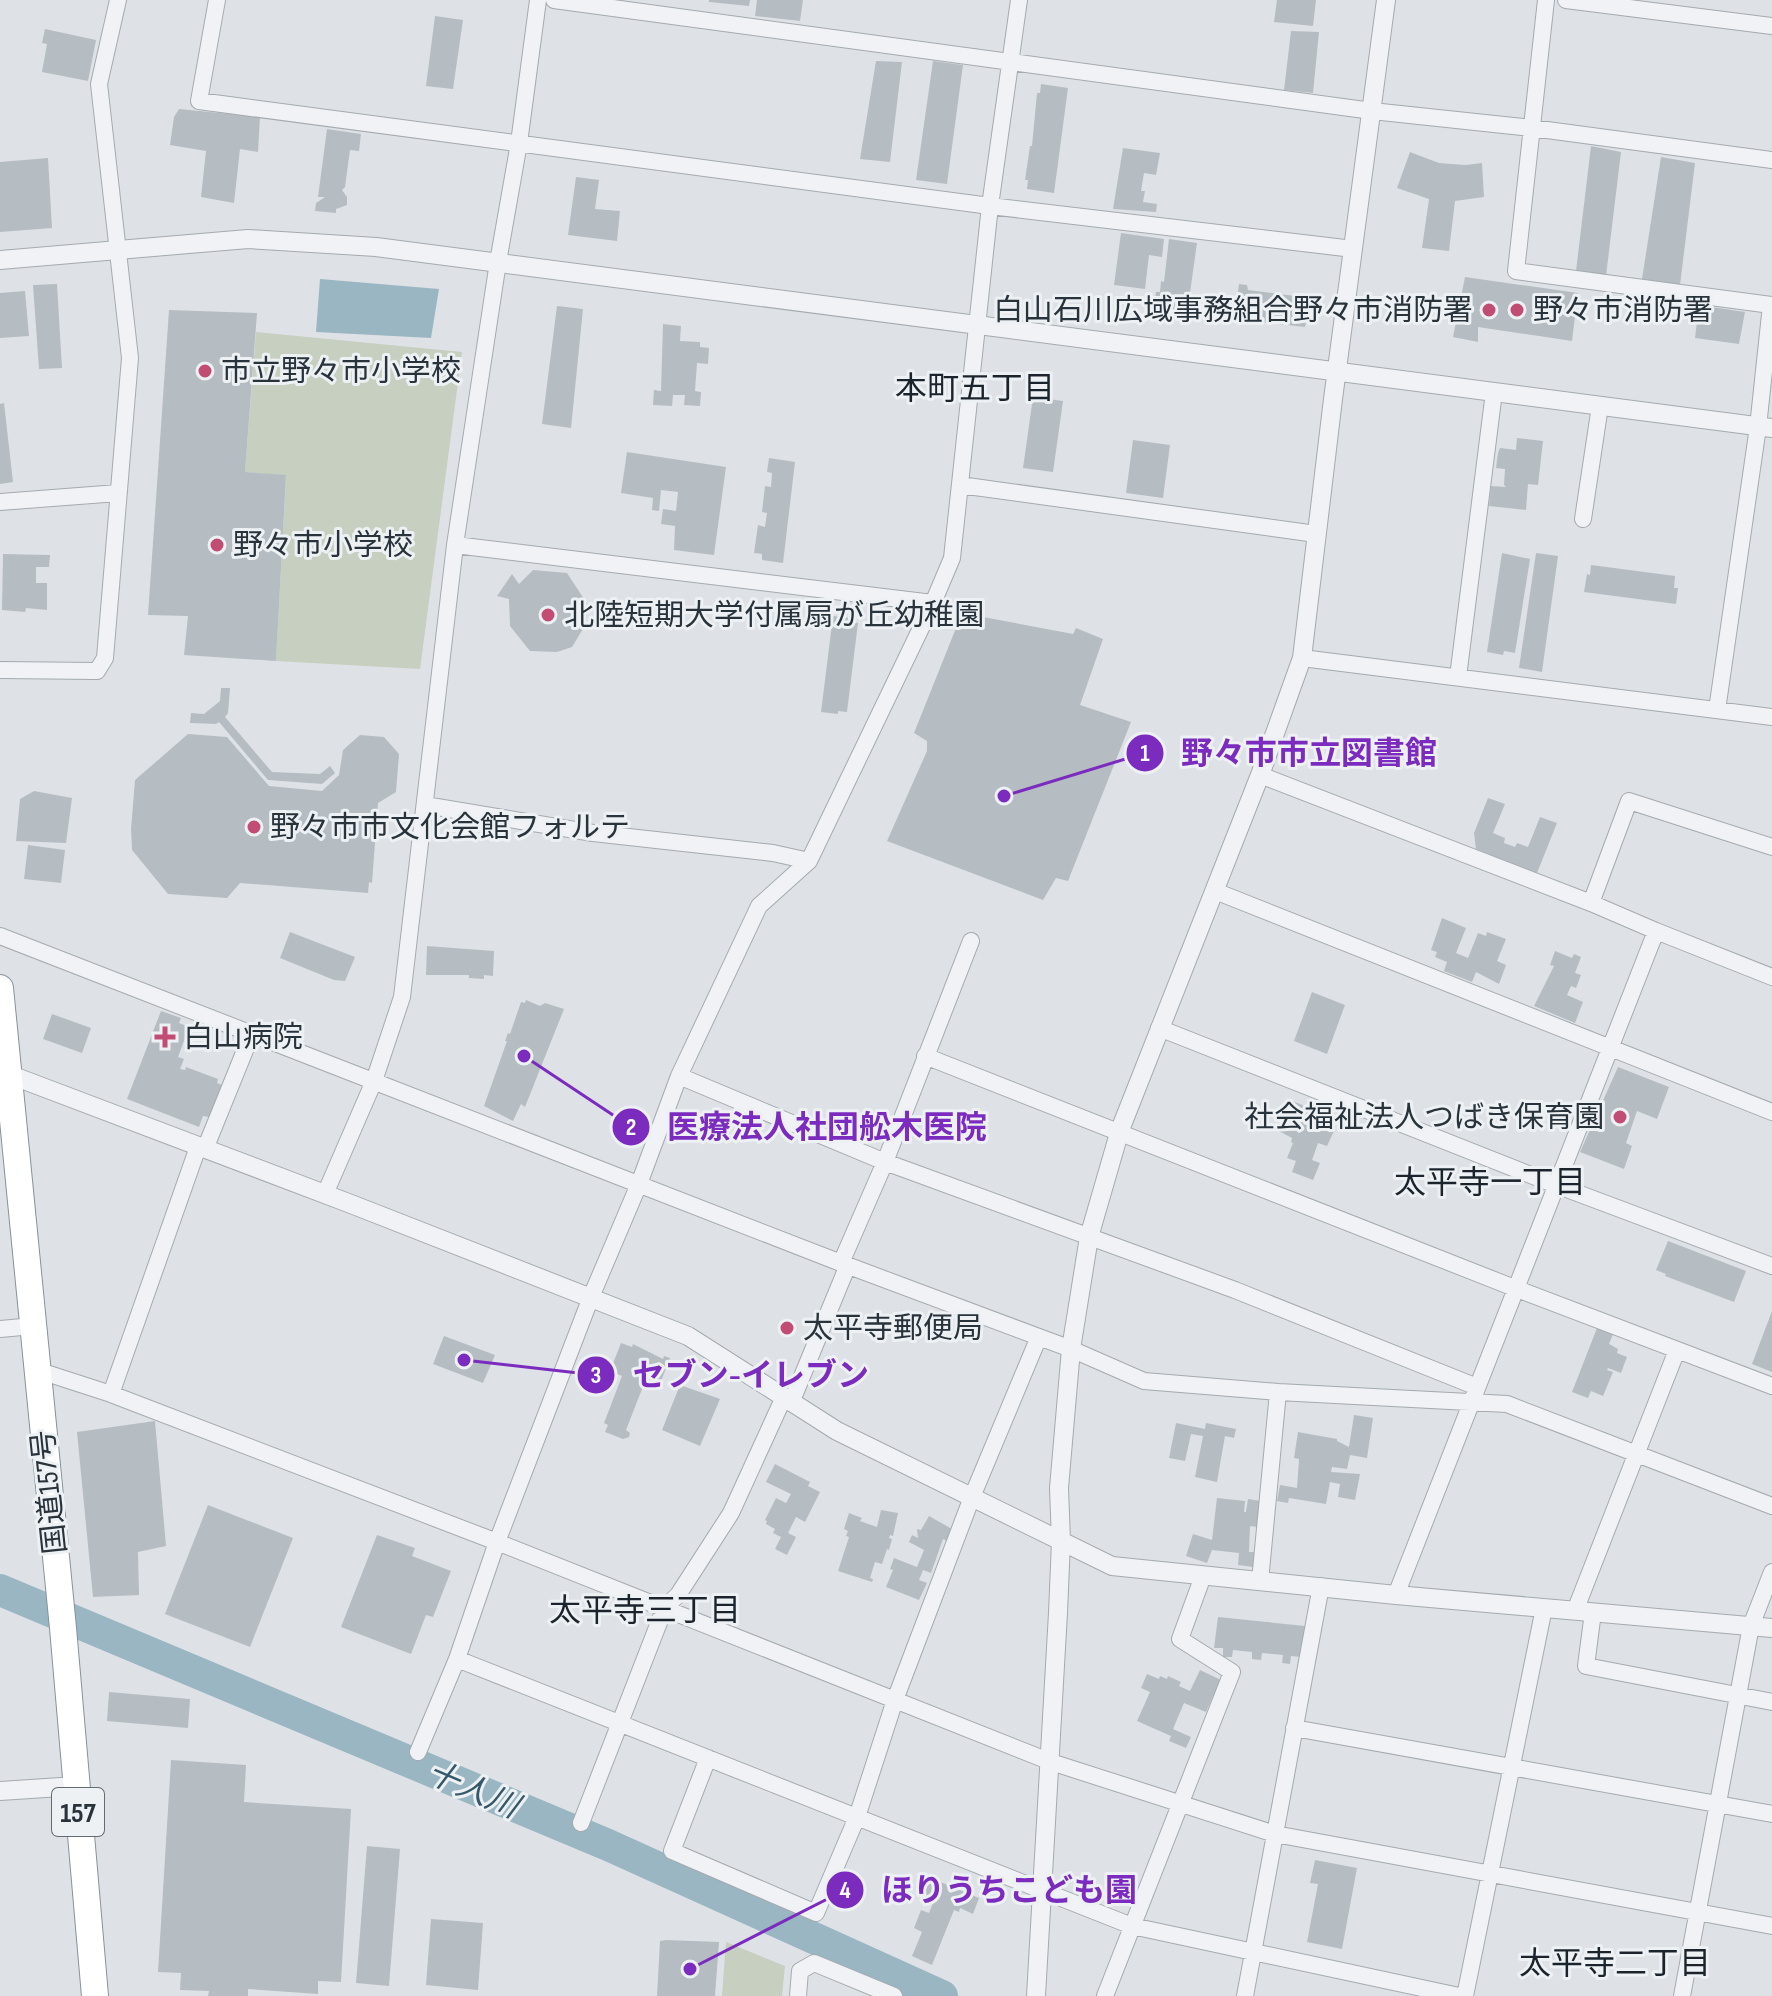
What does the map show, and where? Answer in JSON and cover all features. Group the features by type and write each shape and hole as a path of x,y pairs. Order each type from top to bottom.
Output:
{"highway":[{"name":"国道157号","path":"0,988 62,1616 95,1996"}],"street":[{"path":"0,670 97,671 105,658 130,358 99,84 118,0"},
{"path":"217,0 199,101 990,206 1353,249"},
{"path":"325,1194 374,1081 402,997 455,545 519,143 538,0"},
{"path":"554,0 1372,111 1532,128 1772,160"},
{"path":"418,1752 457,1659 497,1542 679,1076 759,906 809,861 952,558 990,206 1019,0"},
{"path":"1036,1996 1051,1762 1061,1541 1059,1488 1071,1349 1089,1237 1120,1130 1260,775 1302,658 1336,372 1386,0"},
{"path":"1546,0 1516,271 1771,299 1765,428 1717,710"},
{"path":"1566,0 1690,7 1772,26"},
{"path":"0,260 248,239 376,247 1765,428"},
{"path":"1458,677 1494,392"},
{"path":"1583,519 1600,406"},
{"path":"960,485 1316,534"},
{"path":"0,502 118,493"},
{"path":"455,545 933,603"},
{"path":"1302,658 1772,717"},
{"path":"1260,775 1591,903 1772,977"},
{"path":"1591,903 1629,801 1772,847"},
{"path":"425,805 593,833 773,853 809,861"},
{"path":"1215,891 1772,1112"},
{"path":"1396,1595 1656,931"},
{"path":"0,936 1038,1339 1071,1349 1144,1381 1278,1392 1474,1394"},
{"path":"581,1823 665,1607 678,1595 731,1513 787,1401 845,1264 971,941"},
{"path":"1159,1028 1556,1185 1772,1266"},
{"path":"111,1394 201,1148 252,1033"},
{"path":"925,1056 1772,1386"},
{"path":"8,1074 688,1336 837,1431 1112,1566 1772,1628"},
{"path":"679,1076 885,1162 1235,1290 1474,1394 1772,1506"},
{"path":"0,1329 33,1326"},
{"path":"708,1758 672,1851 816,1913 857,1817 895,1700 972,1497 1038,1339"},
{"path":"1677,1350 1636,1454 1584,1611 1586,1666 1772,1702"},
{"path":"37,1370 111,1394 497,1542 1051,1762 1275,1834 1772,1926"},
{"path":"1260,1581 1278,1392"},
{"path":"1682,1996 1751,1626 1772,1572"},
{"path":"1105,1996 1232,1672 1180,1639 1203,1576"},
{"path":"1245,1996 1321,1586"},
{"path":"457,1659 1132,1926 1462,1996 1544,1608"},
{"path":"1294,1728 1772,1814"},
{"path":"0,1791 76,1786"},
{"path":"798,1996 800,1971 814,1963 894,1996"}],"green space":[{"path":"256,332 462,352 420,669 276,661 286,476 245,472"},
{"path":"726,1942 785,1966 782,1996 722,1996"}],"water":[{"path":"320,279 439,289 431,338 316,332"}],"building":[{"path":"709,0 750,0 749,6"},
{"path":"757,0 803,0 800,21 755,16"},
{"path":"1277,0 1316,0 1313,26 1274,22"},
{"path":"435,16 463,20 453,89 426,86"},
{"path":"45,29 96,40 88,81 42,72 47,44 42,43"},
{"path":"1291,31 1319,32 1313,93 1284,90"},
{"path":"876,61 902,62 890,162 860,159"},
{"path":"933,61 963,65 947,184 916,180"},
{"path":"1041,84 1068,88 1054,193 1027,189 1028,180 1025,180 1037,93 1040,93"},
{"path":"179,109 260,117 258,152 240,149 234,203 201,197 206,151 170,145 174,117"},
{"path":"327,129 361,134 359,151 350,150 342,190 347,197 347,205 336,209 336,213 315,211 316,203 325,197 318,197"},
{"path":"1591,146 1621,152 1606,276 1576,271"},
{"path":"1123,148 1160,153 1156,175 1144,173 1141,191 1145,191 1143,202 1157,204 1156,212 1113,209"},
{"path":"1410,152 1439,163 1482,163 1484,197 1455,201 1449,251 1422,248 1429,199 1397,188"},
{"path":"1661,157 1695,163 1680,285 1642,279"},
{"path":"48,158 52,228 0,232 0,162"},
{"path":"576,177 599,180 595,209 620,211 617,241 568,235"},
{"path":"1121,233 1164,239 1162,257 1149,255 1145,289 1114,285"},
{"path":"1169,239 1197,243 1186,321 1152,317 1156,292 1160,292 1161,281 1164,282"},
{"name":"野々市消防署","path":"1465,277 1578,293 1572,341 1478,327 1478,342 1453,337"},
{"path":"57,284 62,368 39,369 33,285"},
{"path":"1239,284 1247,285 1248,290 1318,299 1315,317 1307,316 1305,327 1243,320 1244,311 1236,310"},
{"path":"25,291 29,336 0,338 0,293"},
{"path":"1699,305 1745,312 1739,344 1695,338"},
{"path":"557,306 583,309 571,428 542,424"},
{"name":"野々市小学校","path":"169,310 257,313 245,472 286,475 276,661 184,655 188,616 148,615"},
{"path":"663,324 681,326 680,341 700,342 700,347 709,348 708,364 697,363 695,391 701,392 700,406 684,405 685,395 673,395 672,406 653,405 654,390 661,391"},
{"path":"1033,397 1063,401 1053,472 1023,468"},
{"path":"4,403 13,482 0,484 0,404"},
{"path":"1517,438 1543,441 1538,485 1528,484 1526,510 1489,506 1491,486 1506,487 1505,469 1496,468 1500,448 1516,450"},
{"path":"1133,440 1170,445 1163,498 1126,493"},
{"path":"627,452 726,467 714,555 674,550 675,526 661,524 663,509 676,511 678,492 661,490 659,511 652,510 653,498 621,493"},
{"path":"769,458 795,462 783,563 762,560 762,554 754,553 758,525 765,527 767,513 762,512 765,486 771,487 772,473 767,472"},
{"path":"1502,553 1530,559 1515,653 1504,651 1503,655 1487,652"},
{"path":"1536,553 1558,556 1542,672 1519,668"},
{"path":"3,554 50,555 49,567 36,567 36,583 47,583 47,610 2,610"},
{"path":"1591,565 1675,576 1674,588 1678,588 1676,604 1584,592"},
{"name":"北陸短期大学付属扇が丘幼稚園","path":"533,570 567,573 588,605 586,624 572,647 557,652 530,651 510,626 509,599 497,596 512,574 519,584"},
{"path":"962,613 1073,634 1076,628 1103,639 1080,705 1131,722 1068,881 1056,878 1043,900 887,841 927,751 927,741 914,733"},
{"path":"833,616 850,618 850,622 858,623 847,712 838,711 838,714 821,712"},
{"path":"221,688 230,688 225,717 272,772 320,774 330,766 335,773 322,784 268,780 219,722 190,723 191,713 204,714 220,701"},
{"name":"野々市市文化会館フォルテ","path":"188,734 227,737 269,786 322,791 339,775 343,750 360,735 384,737 399,754 396,792 378,803 372,883 369,882 368,893 240,883 227,898 168,894 132,850 135,780"},
{"path":"34,791 72,798 66,843 16,841 20,799"},
{"path":"1488,798 1505,804 1493,833 1505,838 1504,843 1515,847 1517,843 1528,847 1540,817 1557,823 1537,873 1476,849 1474,833"},
{"path":"28,845 65,850 61,883 24,879"},
{"path":"1442,918 1466,928 1456,953 1468,958 1478,933 1486,936 1487,932 1506,939 1497,961 1506,965 1499,984 1476,972 1472,982 1444,971 1447,962 1435,957 1437,952 1431,950"},
{"path":"290,932 355,957 345,981 334,980 280,958"},
{"path":"427,946 494,951 493,976 484,975 484,979 469,978 469,975 426,975"},
{"path":"1555,951 1572,958 1574,954 1581,957 1575,973 1581,975 1576,988 1571,986 1567,995 1583,1002 1575,1023 1534,1006 1554,966 1550,965"},
{"path":"1312,992 1345,1005 1327,1054 1294,1041"},
{"path":"526,1000 540,1006 545,1003 564,1009 525,1107 521,1104 513,1121 484,1106 508,1033 521,1002 525,1003"},
{"path":"161,1011 181,1018 179,1023 189,1027 178,1057 184,1059 180,1069 185,1070 186,1067 218,1079 217,1083 222,1085 209,1117 203,1116 199,1127 127,1099"},
{"path":"52,1014 91,1028 82,1053 43,1039"},
{"path":"1618,1067 1669,1087 1657,1119 1637,1111 1626,1143 1632,1146 1624,1169 1580,1152"},
{"path":"1292,1101 1310,1108 1307,1118 1334,1131 1327,1146 1318,1143 1312,1160 1320,1163 1313,1180 1292,1172 1296,1161 1287,1158 1292,1138 1277,1130"},
{"path":"1668,1241 1746,1271 1734,1302 1656,1270"},
{"path":"1772,1311 1772,1372 1752,1364"},
{"path":"1597,1328 1613,1334 1609,1344 1618,1349 1617,1353 1627,1357 1621,1373 1608,1368 1613,1372 1603,1396 1591,1391 1588,1398 1572,1392"},
{"path":"444,1336 495,1355 483,1383 433,1364"},
{"path":"621,1343 632,1347 633,1344 663,1359 664,1356 670,1358 658,1389 644,1384 626,1430 630,1433 629,1437 623,1439 605,1432 608,1425 604,1423 622,1376 610,1371"},
{"path":"680,1385 720,1399 700,1446 662,1430"},
{"path":"1354,1415 1373,1418 1367,1458 1350,1455 1347,1469 1332,1467 1331,1472 1360,1474 1355,1500 1338,1497 1340,1484 1330,1482 1326,1504 1289,1498 1288,1503 1277,1501 1280,1485 1297,1488 1299,1459 1294,1458 1298,1432 1337,1439 1349,1447"},
{"path":"155,1421 166,1546 138,1552 139,1595 93,1597 77,1432"},
{"path":"1176,1423 1205,1429 1206,1423 1236,1429 1234,1438 1225,1436 1217,1482 1195,1477 1203,1436 1191,1434 1185,1461 1169,1458"},
{"path":"775,1464 810,1482 808,1486 820,1492 805,1522 796,1517 788,1533 796,1537 787,1555 775,1549 781,1537 773,1533 775,1529 765,1520 776,1498 786,1503 791,1494 766,1482"},
{"path":"1217,1498 1245,1501 1244,1512 1248,1499 1261,1501 1258,1527 1250,1526 1249,1552 1254,1552 1253,1567 1238,1565 1239,1553 1212,1550 1207,1563 1186,1556 1193,1534 1212,1540"},
{"path":"208,1505 293,1538 250,1647 165,1614"},
{"path":"881,1510 898,1513 893,1536 889,1538 892,1539 889,1550 882,1564 875,1562 870,1578 872,1582 838,1571 849,1537 844,1529 849,1513 877,1527"},
{"path":"929,1516 952,1529 947,1541 943,1539 931,1573 923,1570 919,1580 927,1583 919,1600 886,1587 894,1558 917,1567 924,1550 909,1542 912,1535 918,1538 917,1529 921,1530"},
{"path":"377,1535 415,1548 412,1556 451,1571 433,1617 426,1615 411,1654 341,1627"},
{"path":"1218,1617 1305,1626 1301,1657 1291,1656 1290,1664 1282,1663 1283,1655 1262,1653 1261,1660 1252,1659 1252,1652 1233,1650 1232,1657 1223,1657 1223,1648 1214,1648"},
{"path":"1200,1670 1223,1681 1206,1712 1184,1703 1173,1729 1191,1737 1186,1748 1169,1741 1171,1736 1137,1721 1150,1692 1141,1688 1147,1674 1159,1679 1160,1676 1167,1679 1168,1676 1190,1691"},
{"path":"109,1692 190,1699 188,1728 107,1721"},
{"path":"171,1760 246,1765 244,1802 351,1809 341,1982 318,1981 318,1994 248,1989 248,1996 208,1996 209,1991 180,1990 181,1973 158,1972"},
{"path":"367,1846 400,1849 389,1986 356,1983"},
{"path":"1315,1860 1357,1868 1342,1949 1307,1942 1318,1884 1310,1883"},
{"path":"926,1876 979,1898 973,1914 960,1908 959,1912 954,1910 932,1965 912,1956 922,1932 914,1928 921,1910 929,1913 933,1903 918,1896"},
{"path":"431,1919 483,1923 478,1990 426,1985"},
{"path":"660,1941 719,1942 715,1996 657,1996"}],"waterway":[{"name":"十人川","path":"0,1590 608,1845 942,1996"}],"place":[{"name":"白山石川広域事務組合野々市消防署","path":"1489,310"},
{"name":"野々市消防署","path":"1517,310"},
{"name":"市立野々市小学校","path":"205,371"},
{"name":"野々市小学校","path":"217,545"},
{"name":"北陸短期大学付属扇が丘幼稚園","path":"548,615"},
{"name":"野々市市立図書館","path":"1004,796"},
{"name":"野々市市文化会館フォルテ","path":"254,827"},
{"name":"白山病院","path":"165,1037"},
{"name":"医療法人社団舩木医院","path":"524,1056"},
{"name":"社会福祉法人つばき保育園","path":"1620,1117"},
{"name":"太平寺郵便局","path":"787,1328"},
{"name":"セブン-イレブン","path":"464,1360"},
{"name":"ほりうちこども園","path":"690,1969"}],"district":[{"name":"本町五丁目","path":"975,388"},
{"name":"太平寺一丁目","path":"1490,1182"},
{"name":"太平寺三丁目","path":"645,1610"},
{"name":"太平寺二丁目","path":"1615,1963"}]}
